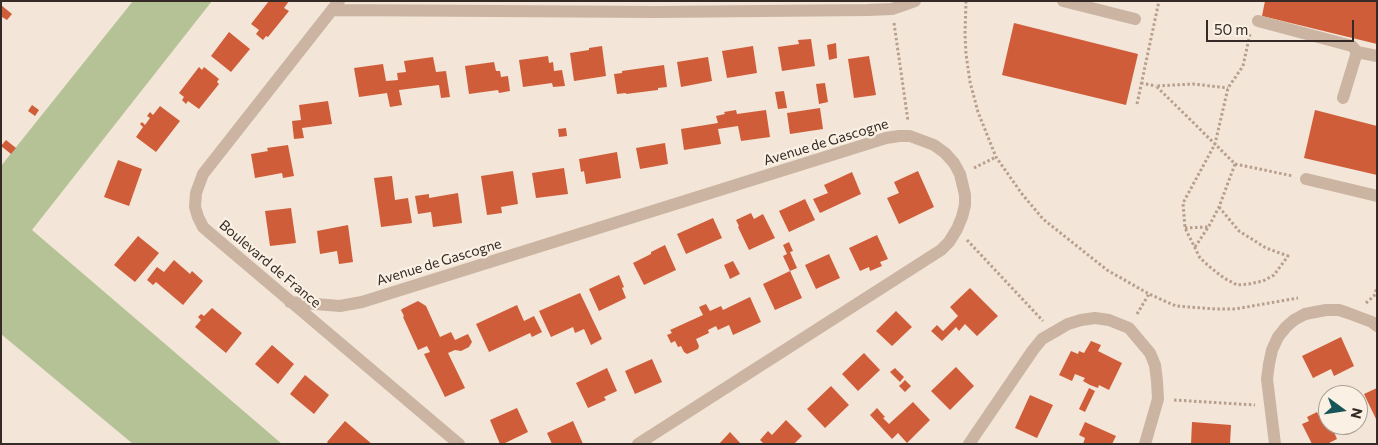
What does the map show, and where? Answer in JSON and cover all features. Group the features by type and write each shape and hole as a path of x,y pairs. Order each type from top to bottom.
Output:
{"street":[{"path":"336,6 665,12 839,11 892,9 915,1"},
{"path":"1063,1 1136,19"},
{"name":"Boulevard de France","path":"336,6 203,174 196,193 198,217 203,227 459,444"},
{"path":"1258,22 1352,46 1356,52 1377,56"},
{"path":"1343,98 1356,52"},
{"name":"Avenue de Gascogne","path":"290,302 340,306 362,302 886,138 910,136 934,145 945,152 960,174 966,195 962,217 957,230 941,250 638,444"},
{"path":"1306,179 1377,196"},
{"path":"1275,444 1270,406 1269,364 1272,350 1278,337 1286,327 1305,314 1316,311 1339,310 1360,317 1377,326"},
{"path":"969,444 1042,339 1068,324 1095,318 1109,320 1129,328 1150,353 1155,365 1158,399 1145,444"}],"path":[{"path":"966,1 966,54 970,82 978,112 996,157 1022,194 1043,219 1107,270 1149,294 1176,306 1235,309 1301,298"},
{"path":"1137,104 1159,1"},
{"path":"892,9 910,136"},
{"path":"1219,207 1239,231 1266,248 1288,256 1274,275 1256,283 1237,284 1224,278 1211,268 1200,258 1185,228 1183,203 1215,144 1228,88 1243,66 1252,26 1258,22"},
{"path":"1141,83 1156,86 1193,84 1228,88"},
{"path":"1156,86 1235,164 1306,179"},
{"path":"960,174 996,157"},
{"path":"1195,248 1219,207 1235,164"},
{"path":"1185,228 1209,226"},
{"path":"957,230 1054,332"},
{"path":"1129,328 1149,294"},
{"path":"1358,304 1365,304"},
{"path":"1158,399 1270,406"}],"green space":[{"path":"133,1 212,1 32,230 282,444 133,444 1,334 1,166"}],"building":[{"path":"269,1 289,1 284,8 289,11 268,37 266,36 263,40 256,34 259,30 251,24"},
{"path":"1265,1 1377,1 1377,44 1262,16"},
{"path":"1,5 12,14 7,20 1,18"},
{"path":"1014,23 1138,54 1126,105 1002,75"},
{"path":"229,32 250,49 231,72 211,56"},
{"path":"811,39 815,66 782,71 778,47 799,44 798,40"},
{"path":"836,43 837,58 829,60 827,45"},
{"path":"602,46 606,76 574,81 570,53"},
{"path":"753,46 757,73 727,78 722,51"},
{"path":"548,56 549,63 553,62 554,71 562,70 565,86 553,87 552,83 523,87 519,60"},
{"path":"869,56 876,95 854,98 848,59"},
{"path":"433,57 436,72 446,71 450,97 441,98 439,85 399,90 402,105 390,107 387,93 359,97 354,68 383,64 386,81 398,80 397,73 406,72 404,61"},
{"path":"708,57 712,81 681,87 677,62"},
{"path":"494,62 496,71 500,71 501,77 508,76 510,91 499,93 498,90 469,94 465,66"},
{"path":"664,65 667,87 658,88 658,90 617,94 614,74 622,73 622,71"},
{"path":"199,67 202,70 204,67 219,79 217,82 219,84 199,109 188,101 186,104 182,100 184,97 179,93"},
{"path":"825,83 828,102 819,104 816,84"},
{"path":"784,91 787,108 778,109 775,92"},
{"path":"328,101 332,124 302,128 304,138 294,139 292,121 301,120 299,105"},
{"path":"32,105 39,110 35,116 28,111"},
{"path":"160,106 180,121 156,152 136,137 143,127 140,124 142,122 145,125 150,118 147,116 150,112 153,115"},
{"path":"820,108 823,129 790,134 787,113"},
{"path":"736,110 737,114 766,110 770,137 741,141 738,126 718,129 721,144 684,150 681,129 718,123 716,116 725,114 724,112"},
{"path":"1315,110 1377,126 1377,175 1304,158"},
{"path":"566,128 567,136 559,137 558,129"},
{"path":"6,140 16,148 11,154 1,146"},
{"path":"665,143 668,164 640,169 636,148"},
{"path":"288,145 294,176 283,178 282,173 255,178 251,154 268,151 267,148"},
{"path":"617,152 621,178 586,184 584,171 581,172 579,159"},
{"path":"118,160 142,169 129,206 104,197"},
{"path":"564,168 568,194 536,198 532,173"},
{"path":"513,171 518,204 501,207 502,213 487,215 481,176"},
{"path":"918,171 934,207 899,224 887,198 899,193 894,182"},
{"path":"852,172 861,194 820,213 813,199 828,193 824,185"},
{"path":"392,176 395,200 408,198 412,223 381,227 374,178"},
{"path":"458,193 462,223 433,227 431,212 418,214 415,196 429,194 429,198"},
{"path":"805,199 815,220 789,232 779,211"},
{"path":"291,208 296,243 270,246 265,211"},
{"path":"751,213 754,219 763,214 775,238 749,250 736,220"},
{"path":"713,218 722,238 686,254 677,234"},
{"path":"348,225 353,262 339,264 337,251 320,254 317,231"},
{"path":"877,235 888,259 880,262 882,266 870,271 869,267 860,271 849,248"},
{"path":"138,236 159,253 135,282 114,265"},
{"path":"789,242 793,251 790,252 797,268 790,271 783,256 787,254 783,245"},
{"path":"665,245 676,270 644,285 633,263"},
{"path":"829,254 840,278 816,289 805,265"},
{"path":"174,260 190,274 192,271 203,281 183,305 156,282 153,285 147,280 157,267 164,272"},
{"path":"733,261 740,274 730,279 724,265"},
{"path":"790,271 802,298 775,310 763,284"},
{"path":"619,275 626,298 599,311 589,289"},
{"path":"970,288 998,316 977,336 965,324 959,331 956,327 942,341 931,331 937,325 943,331 958,316 950,307"},
{"path":"580,293 602,339 591,345 584,329 575,333 573,327 551,337 539,311"},
{"path":"750,297 761,322 733,335 729,325 718,330 716,326 708,330 709,333 696,339 699,346 698,349 687,354 681,346 678,347 675,341 671,343 667,335 672,333 670,330 703,315 699,307 706,304 710,311 721,306 723,310"},
{"path":"418,301 426,306 440,337 451,332 455,340 468,334 472,342 469,347 461,351 455,350 448,353 465,388 445,397 424,354 430,352 427,346 418,350 401,310"},
{"path":"517,305 524,321 534,316 542,332 532,337 530,333 489,352 476,324"},
{"path":"212,308 242,333 226,353 195,327 201,320 198,317 201,314 204,316"},
{"path":"896,311 912,327 892,346 876,331"},
{"path":"1341,337 1354,366 1334,376 1331,369 1313,378 1302,356"},
{"path":"1091,341 1101,345 1098,351 1122,363 1109,390 1099,385 1098,388 1090,385 1083,381 1085,378 1075,374 1072,381 1059,375 1071,351 1078,354 1079,351 1084,353"},
{"path":"272,345 294,364 278,384 255,364"},
{"path":"864,353 880,370 858,391 842,374"},
{"path":"652,359 662,382 635,394 625,371"},
{"path":"956,367 974,386 950,410 931,391"},
{"path":"607,368 617,391 604,397 606,400 588,408 576,383"},
{"path":"895,368 904,377 900,382 890,372"},
{"path":"305,375 329,395 314,414 290,394"},
{"path":"905,380 911,386 905,392 899,386"},
{"path":"831,386 849,405 825,428 807,409"},
{"path":"1089,388 1095,391 1085,412 1079,409"},
{"path":"1377,388 1377,421 1368,402 1368,392"},
{"path":"1030,395 1053,405 1037,438 1015,428"},
{"path":"913,402 930,420 907,443 898,433 892,439 870,415 877,408 889,424"},
{"path":"517,408 528,432 500,444 490,420"},
{"path":"1317,412 1318,435 1335,435 1337,439 1327,444 1312,444 1302,424 1309,421 1307,417"},
{"path":"786,420 802,436 794,444 764,444 760,440 768,431 772,435"},
{"path":"345,421 372,444 329,444 327,442"},
{"path":"573,421 583,444 552,444 547,433"},
{"path":"1085,422 1116,436 1112,444 1083,444 1085,438 1079,435"},
{"path":"1192,422 1231,425 1230,444 1191,444"},
{"path":"730,432 741,444 719,444"}]}
